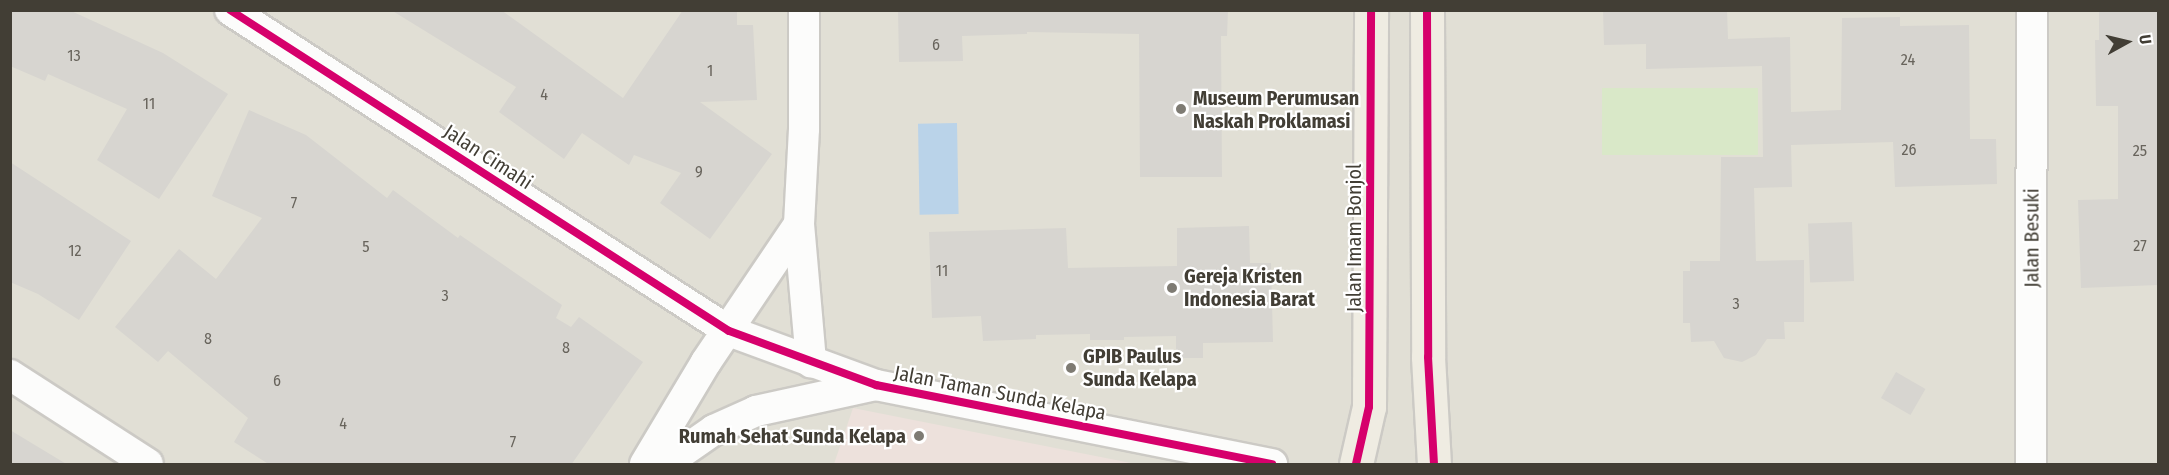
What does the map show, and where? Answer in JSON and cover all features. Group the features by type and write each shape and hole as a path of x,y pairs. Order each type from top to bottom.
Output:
{"main road":[{"name":"Jalan Imam Bonjol","path":"1356,465 1369,407 1371,10"},
{"path":"1427,10 1428,357 1434,465"}],"street":[{"name":"Jalan Cimahi","path":"230,10 729,331"},
{"path":"804,10 804,129 799,224 811,362"},
{"name":"Jalan Besuki","path":"2031,465 2032,10"},
{"path":"645,465 706,362 799,224"},
{"name":"Jalan Taman Sunda Kelapa","path":"729,331 876,385 1272,465"},
{"path":"10,375 148,465"},
{"path":"665,465 714,430 756,411 876,385"}],"shaded area":[{"path":"11,11 2158,11 2158,464 11,464"},
{"name":"Rumah Sehat Sunda Kelapa","path":"853,408 1136,464 834,464"}],"green space":[{"path":"1602,88 1758,88 1758,155 1602,155"}],"water":[{"path":"957,123 959,214 920,215 918,124"}],"building":[{"path":"10,10 69,10 163,53 228,94 159,199 97,160 127,109 48,74 45,81 10,66"},
{"path":"391,10 501,10 623,98 683,10 737,10 737,25 753,25 757,100 700,102 772,154 710,239 660,203 681,173 634,155 629,165 582,133 564,159 499,112 516,87"},
{"path":"898,10 1228,10 1227,36 1221,36 1222,177 1140,177 1139,34 1027,32 1027,34 962,36 963,61 899,62"},
{"path":"1603,10 1727,10 1728,39 1790,37 1791,112 1841,110 1842,18 1900,17 1900,26 1969,25 1970,139 1996,139 1997,184 1895,187 1893,142 1791,145 1792,187 1754,188 1756,261 1804,260 1804,322 1784,322 1785,339 1767,339 1756,355 1742,362 1724,358 1714,341 1691,342 1690,323 1683,323 1683,271 1690,271 1690,261 1720,261 1721,157 1763,157 1762,66 1646,69 1646,44 1604,45"},
{"path":"2099,10 2158,10 2158,285 2081,288 2078,200 2118,199 2118,106 2096,106 2095,40 2099,40"},
{"path":"249,110 306,135 387,198 393,190 458,238 460,235 562,305 556,318 571,327 579,317 643,362 571,465 270,465 234,442 248,418 168,351 158,362 115,327 179,249 216,279 262,218 212,196"},
{"path":"10,162 131,241 79,320 38,294 10,282"},
{"path":"1852,222 1854,281 1810,282 1808,224"},
{"path":"1249,226 1250,263 1271,263 1273,342 1203,343 1203,358 1176,358 1176,336 1090,340 1090,334 1036,335 1036,339 983,341 981,316 932,318 929,232 1066,228 1068,268 1177,266 1177,228"},
{"path":"1896,372 1925,389 1910,415 1881,398"},
{"path":"10,430 68,465 10,465"}],"cycle path":[{"path":"230,10 729,331 876,385 1272,464"},
{"path":"1356,464 1369,407 1371,10"},
{"path":"1427,10 1428,357 1434,464"}],"place":[{"name":"Museum Perumusan Naskah Proklamasi","path":"1181,109"},
{"name":"Gereja Kristen Indonesia Barat","path":"1172,288"},
{"name":"GPIB Paulus Sunda Kelapa","path":"1071,368"},
{"name":"Rumah Sehat Sunda Kelapa","path":"919,436"}]}
